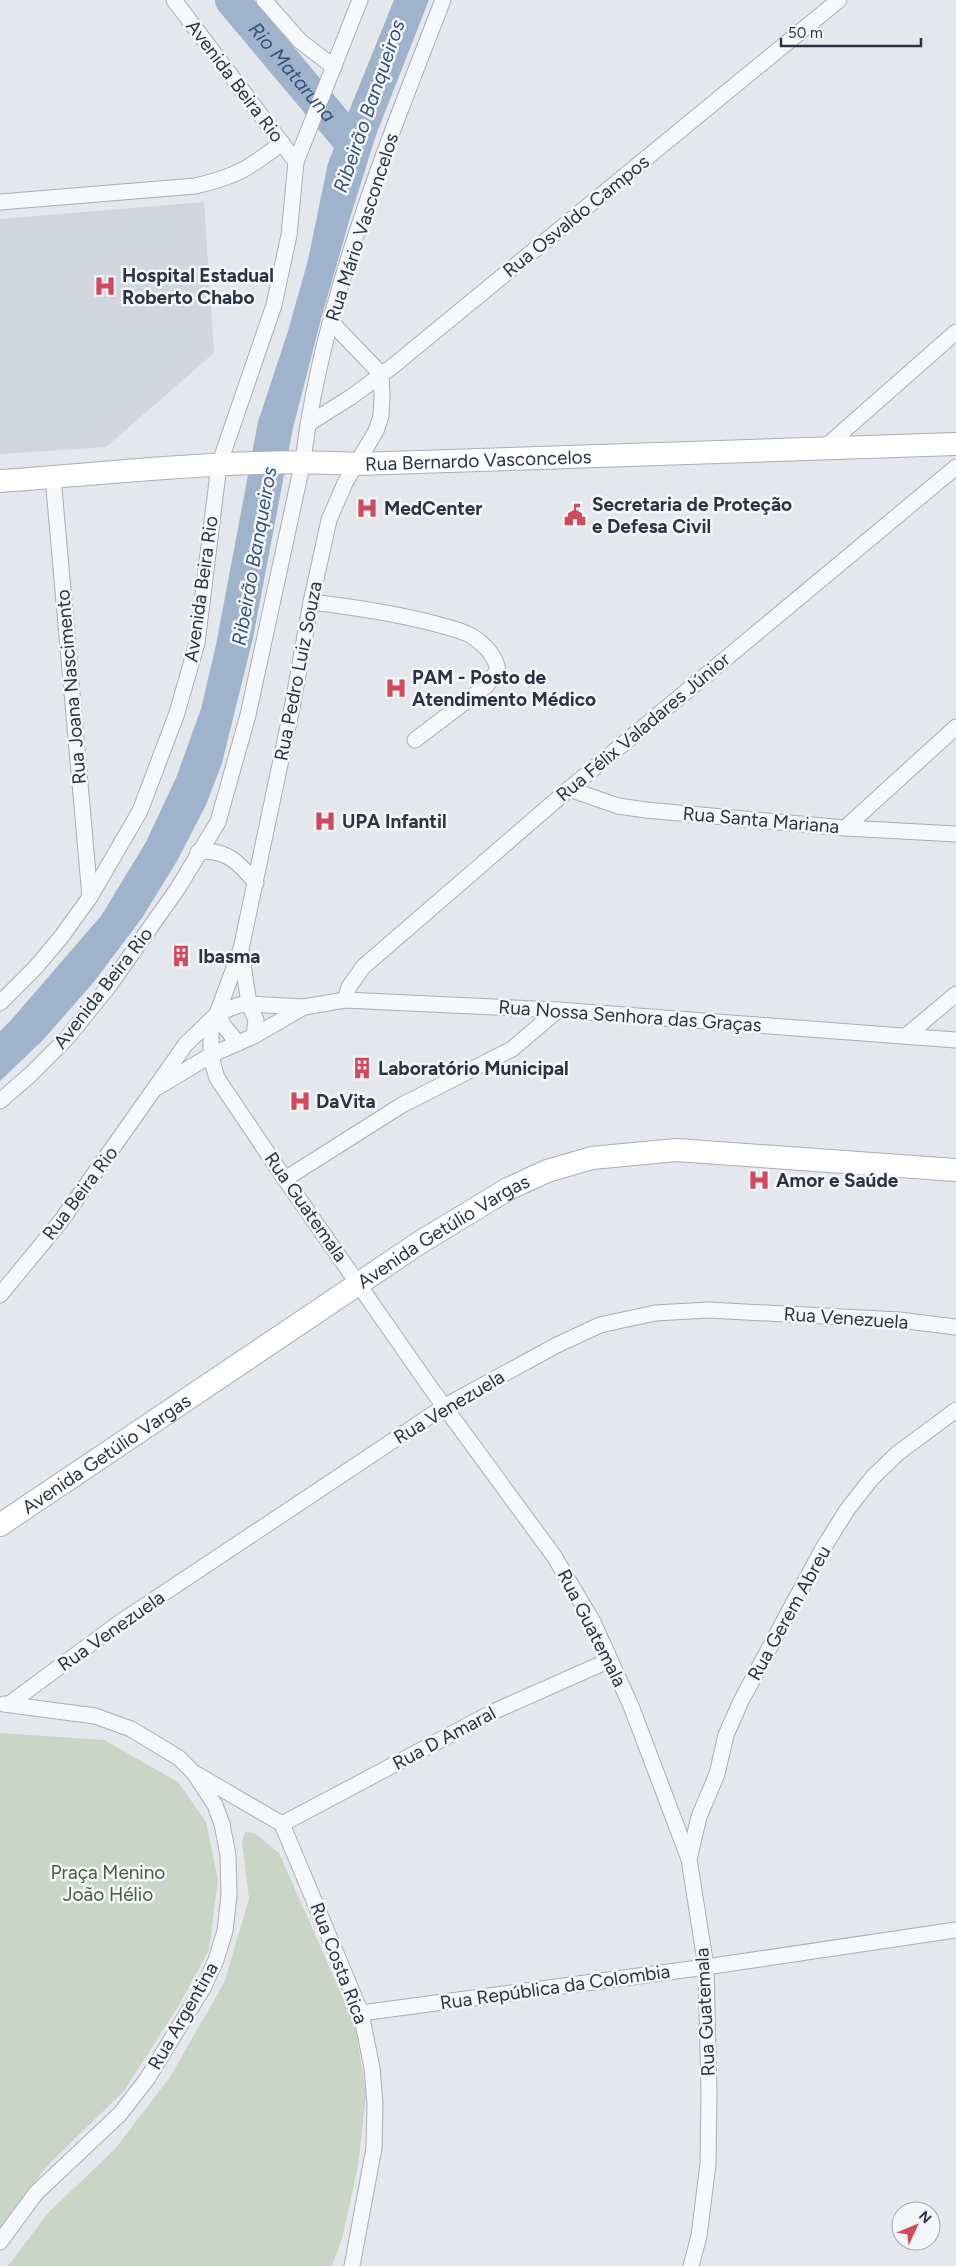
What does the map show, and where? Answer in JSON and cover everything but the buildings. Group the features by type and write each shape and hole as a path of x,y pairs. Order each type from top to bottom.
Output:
{"main road":[{"name":"Rua Bernardo Vasconcelos","path":"0,481 299,461 357,464 956,444"},
{"name":"Avenida Getúlio Vargas","path":"0,1525 358,1282 508,1189 547,1171 592,1158 685,1151 956,1170"}],"street":[{"name":"Avenida Beira Rio","path":"174,0 296,162"},
{"path":"264,0 300,41 332,72"},
{"name":"Avenida Beira Rio","path":"0,1003 36,967 62,936 90,897 140,811 177,713 197,643 228,465 274,305 288,235 296,162 360,0"},
{"name":"Rua Mário Vasconcelos","path":"299,461 331,322 368,199 443,0"},
{"name":"Rua Osvaldo Campos","path":"308,424 351,397 381,374 839,0"},
{"path":"0,202 194,186 221,180 240,173 282,143"},
{"path":"331,322 381,374"},
{"path":"823,449 956,332"},
{"name":"Rua Pedro Luiz Souza","path":"256,883 261,849 293,702 328,520 336,500 376,431 381,416 381,374"},
{"name":"Avenida Beira Rio","path":"0,1101 30,1075 67,1038 109,986 178,888 198,852 218,822 248,715 299,461"},
{"name":"Rua Félix Valadares Júnior","path":"345,1000 349,987 363,967 569,789 956,467"},
{"name":"Rua Joana Nascimento","path":"53,477 90,897"},
{"path":"311,602 407,616 451,628 470,636 496,660 498,670 493,679 415,740"},
{"path":"845,828 956,727"},
{"name":"Rua Santa Mariana","path":"569,789 618,806 646,810 845,828 956,834"},
{"path":"218,822 220,841 229,852 237,857 246,858 261,849"},
{"path":"198,852 210,850 227,856 241,866 256,883"},
{"name":"Rua Beira Rio","path":"211,1055 211,1030 241,949 256,883"},
{"name":"Rua Beira Rio","path":"156,1088 211,1055 254,1036 256,1020 249,1004 241,949"},
{"path":"906,1036 956,994"},
{"name":"Rua Nossa Senhora das Graças","path":"249,1004 304,1007 345,1000 558,1010 956,1040"},
{"name":"Rua Beira Rio","path":"0,1295 61,1221 186,1044 218,1013 231,1007 249,1004"},
{"name":"Rua Nossa Senhora das Graças","path":"254,1036 304,1007"},
{"path":"285,1179 402,1105 512,1049 558,1010"},
{"path":"218,1013 223,1025 237,1042"},
{"name":"Rua Guatemala","path":"211,1055 217,1078 285,1179 444,1406 554,1556 593,1622 652,1758 689,1858 706,1967 709,2092 708,2164 698,2236 691,2266"},
{"name":"Rua Venezuela","path":"5,1704 119,1623 444,1406 557,1345 600,1325 655,1313 709,1310 899,1320 956,1327"},
{"name":"Rua Gerem Abreu","path":"689,1858 699,1817 716,1774 726,1735 741,1701 822,1550 847,1510 872,1478 898,1453 956,1410"},
{"name":"Rua D Amaral","path":"282,1824 494,1711 610,1660"},
{"name":"Rua Argentina","path":"0,2242 36,2193 120,2114 137,2094 203,1988 216,1960 225,1931 229,1895 228,1855 222,1824 215,1805 194,1773 179,1758 131,1729 95,1716 5,1704"},
{"path":"194,1773 282,1824"},
{"name":"Rua Costa Rica","path":"282,1824 361,2012 372,2068 375,2104 374,2148 352,2266"},
{"name":"Rua República da Colombia","path":"361,2012 706,1967 956,1930"}],"shaded area":[{"name":"Hospital Estadual Roberto Chabo","path":"204,202 214,353 106,447 0,454 0,219"}],"green space":[{"name":"Praça Menino João Hélio","path":"0,1733 104,1740 178,1782 206,1822 218,1880 209,1950 179,2005 124,2091 47,2166 0,2228"},
{"path":"245,1832 254,1833 279,1853 355,2025 366,2094 358,2166 342,2239 332,2266 8,2266 49,2212 115,2149 170,2077 224,1983 249,1899 242,1842"}],"water":[{"name":"Ribeirão Banqueiros","path":"394,0 429,0 376,135 321,319 293,428 253,638 222,763 206,805 177,861 142,918 93,983 42,1041 0,1081 0,1031 101,916 146,842 176,778 201,709 216,645 258,422 288,331 308,260 328,163"}],"waterway":[{"name":"Rio Mataruna","path":"232,0 352,143"}],"place":[{"name":"Hospital Estadual Roberto Chabo","path":"105,286"},
{"name":"MedCenter","path":"367,508"},
{"name":"Secretaria de Proteção e Defesa Civil","path":"575,515"},
{"name":"PAM - Posto de Atendimento Médico","path":"396,688"},
{"name":"UPA Infantil","path":"325,821"},
{"name":"Ibasma","path":"181,956"},
{"name":"Laboratório Municipal","path":"362,1068"},
{"name":"DaVita","path":"300,1101"},
{"name":"Amor e Saúde","path":"759,1180"}]}
